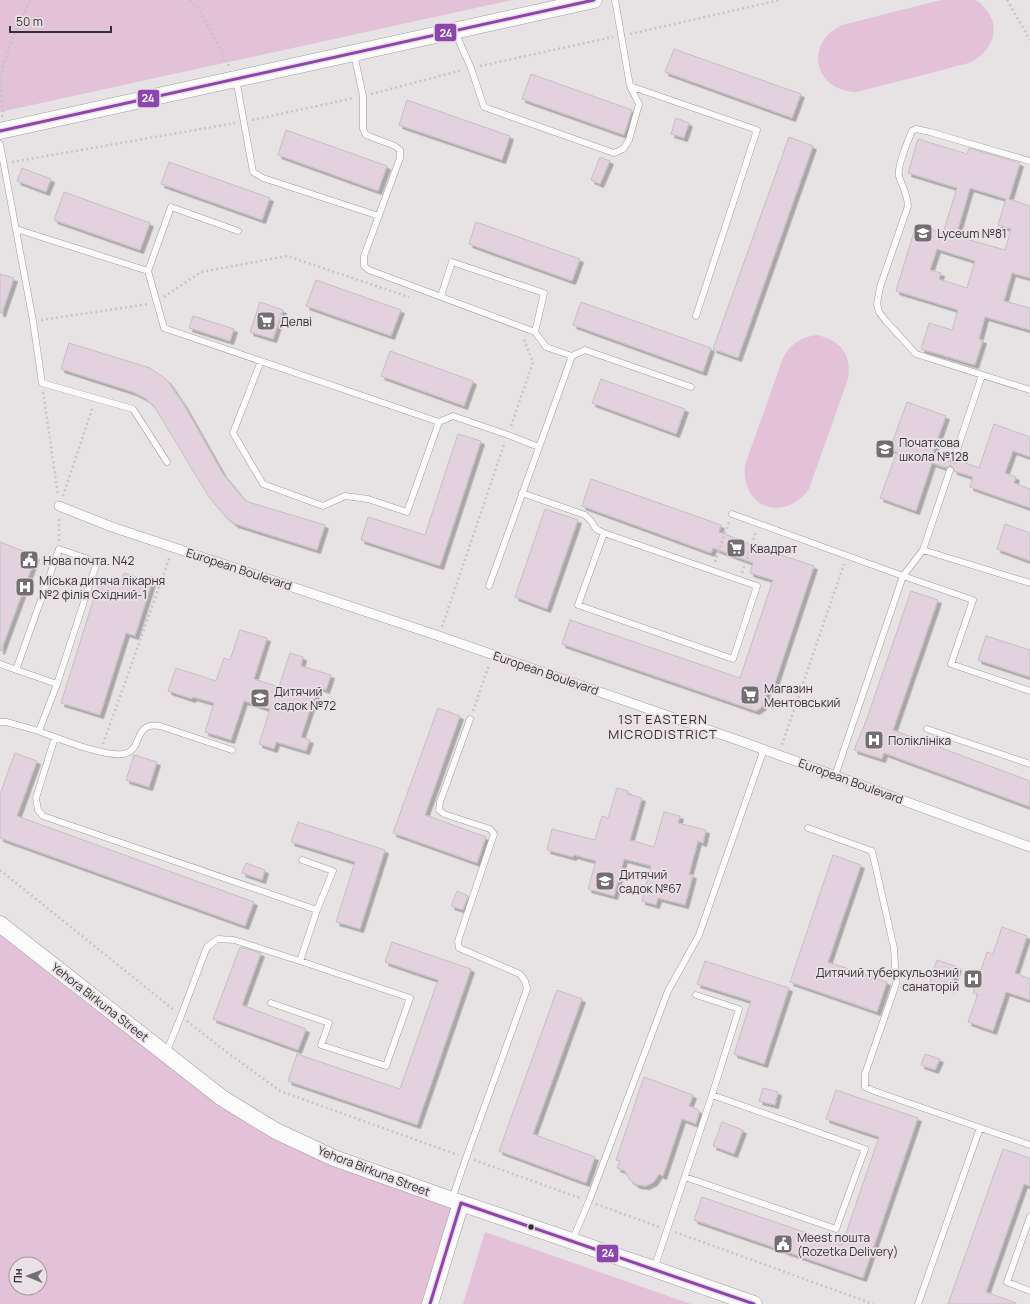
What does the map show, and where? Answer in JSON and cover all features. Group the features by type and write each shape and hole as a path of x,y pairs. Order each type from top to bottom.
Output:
{"street":[{"path":"0,131 594,0"},
{"name":"European Boulevard","path":"59,506 112,527 493,654 764,749 1030,847"},
{"name":"Yehora Birkuna Street","path":"0,924 222,1098 276,1130 334,1158 754,1304"},
{"path":"430,1304 457,1202"}],"lane":[{"path":"455,31 471,68 484,107 614,153 623,148 629,140 639,104 630,86 615,0"},
{"path":"353,53 363,96 363,129 366,135 395,146 400,150 400,158 364,256 364,266 369,270 535,332 546,347 572,356"},
{"path":"236,79 253,172 263,178 379,216"},
{"path":"630,86 757,130 696,316"},
{"path":"1030,161 930,132 916,129 912,131 899,172 907,196 908,206 880,287 877,304 879,312 886,321 916,354 1030,390"},
{"path":"0,144 33,321 42,383 133,409 167,462"},
{"path":"238,231 171,207 148,271 164,328 439,422 453,416 508,434 539,447"},
{"path":"16,229 148,271"},
{"path":"441,296 452,262 544,293 535,332"},
{"path":"489,586 572,356 584,350 691,387"},
{"path":"261,361 234,433 263,484 323,506 345,496 368,499 407,512 439,422"},
{"path":"954,459 982,375"},
{"path":"835,776 903,576 923,550 950,470"},
{"path":"522,493 585,515 596,529 604,533 758,586 733,659 578,605 604,533"},
{"path":"732,514 973,600 951,664 1030,691"},
{"path":"16,670 59,549 97,562 39,731"},
{"path":"923,550 1030,583"},
{"path":"0,664 56,684"},
{"path":"457,1202 466,1158 527,989 525,981 520,974 458,948 458,942 494,834 490,829 444,814 439,810 440,802 470,719"},
{"path":"0,722 6,722 39,731 100,752 124,754 130,752 135,746 143,729 150,725 160,726 232,750"},
{"path":"927,729 1030,764"},
{"path":"55,737 36,798 38,810 43,816 317,910"},
{"path":"572,1241 589,1201 668,991 699,935 764,749"},
{"path":"808,828 872,851 894,948 896,984 865,1074 865,1087 1030,1145"},
{"path":"300,961 317,910 333,870 302,860"},
{"path":"166,1053 207,947 218,939 234,940 410,998 386,1066 321,1045 329,1023 271,1003"},
{"path":"654,1269 739,1009 696,995"},
{"path":"684,1178 836,1228 864,1149 712,1095"},
{"path":"918,1304 980,1128"},
{"path":"1030,1216 1006,1282 1030,1291"}],"path":[{"path":"0,122 3,112 0,79 19,21 31,0"},
{"path":"190,0 199,9 236,79"},
{"path":"4,164 243,121 363,96 471,68 780,0"},
{"path":"1007,0 1030,40"},
{"path":"33,321 157,302 201,272 287,256 415,299"},
{"path":"439,636 533,362 521,334"},
{"path":"42,383 59,506 59,549"},
{"path":"59,506 96,398"},
{"path":"712,571 732,514"},
{"path":"740,580 758,524"},
{"path":"100,752 174,547"},
{"path":"779,755 847,556"},
{"path":"470,719 493,654"},
{"path":"0,870 224,1050 280,1091 873,1304"}],"shaded area":[{"path":"0,0 512,0 0,112"},
{"path":"941,0 975,0 987,11 993,26 992,41 983,54 976,59 969,63 857,92 842,90 831,84 823,75 819,65 818,54 822,43 830,33 842,25"},
{"path":"817,335 833,341 843,350 848,363 848,379 809,489 799,500 788,506 776,508 766,506 756,500 749,491 745,480 745,465 783,358 789,348 801,339"},
{"path":"0,924 276,1131 461,1203 430,1304 0,1304"},
{"path":"485,1232 691,1304 463,1304"}],"building":[{"path":"674,49 801,94 792,118 665,72"},
{"path":"531,74 632,110 624,135 522,99"},
{"path":"407,100 510,136 502,160 399,125"},
{"path":"676,118 689,123 684,138 671,134"},
{"path":"286,130 387,166 378,191 278,155"},
{"path":"789,137 813,146 738,358 713,349"},
{"path":"918,139 967,154 969,148 1020,163 1009,199 1030,206 1030,278 1012,273 1004,301 1030,308 1030,330 985,317 979,339 983,340 975,365 921,349 929,323 952,330 958,310 896,291 916,225 943,233 957,188 908,173","holes":["970,188 1006,199 998,225 1011,229 1005,250 956,236","937,249 975,261 967,288 939,279 941,273 930,270"]},
{"path":"600,157 610,161 600,184 591,180"},
{"path":"169,162 270,198 262,220 161,184"},
{"path":"22,168 51,179 46,192 17,181"},
{"path":"64,192 150,223 140,250 54,220"},
{"path":"476,222 580,259 572,281 469,244"},
{"path":"0,274 14,278 2,313 0,313"},
{"path":"316,280 401,310 391,336 306,306"},
{"name":"Делві","path":"260,302 283,310 273,339 250,332"},
{"path":"581,302 711,348 703,372 573,325"},
{"path":"193,316 234,329 230,341 189,328"},
{"path":"69,343 150,368 167,380 184,405 223,474 242,497 248,502 325,525 317,550 235,524 225,516 209,497 153,405 145,398 133,392 61,369"},
{"path":"390,351 473,381 464,406 381,376"},
{"path":"601,379 685,409 676,434 592,403"},
{"path":"907,402 946,416 933,452 950,457 950,462 953,463 957,463 958,460 979,468 994,424 1030,437 1030,457 1013,451 1005,473 1016,477 1014,483 1030,489 1030,508 970,487 973,477 954,471 952,466 946,468 932,463 916,511 880,498 897,452 890,449"},
{"path":"458,434 481,441 440,566 361,540 368,517 425,535"},
{"path":"591,479 721,525 719,532 748,544 814,566 773,689 768,688 762,707 756,711 562,644 570,620 740,678 773,580 750,573 753,563 713,548 711,553 582,506"},
{"path":"545,509 578,520 547,609 515,597"},
{"path":"1005,524 1030,533 1030,561 997,549"},
{"path":"0,542 36,556 1,651 0,650"},
{"path":"124,573 152,582 135,636 126,633 100,715 61,703 100,579 120,585"},
{"path":"911,591 938,600 893,730 1030,781 1030,807 884,753 882,759 854,750 866,721"},
{"path":"240,630 267,638 254,679 279,687 290,653 303,657 301,666 331,675 326,690 318,687 301,737 310,740 306,751 276,742 274,749 259,744 270,709 244,701 231,740 205,732 214,703 193,697 192,699 168,691 176,668 216,681 224,658 230,660"},
{"path":"986,636 1030,650 1030,677 978,660"},
{"path":"438,708 460,716 425,815 486,837 477,863 393,833"},
{"path":"15,753 37,761 17,816 254,902 245,926 0,838 0,794"},
{"path":"134,755 157,762 149,787 126,780"},
{"path":"617,788 628,791 627,794 642,798 630,840 654,847 664,812 680,816 678,823 706,830 703,843 698,841 689,874 693,875 685,905 658,898 656,905 642,901 651,866 624,859 614,896 588,889 596,861 547,850 552,829 595,840 602,816 608,818"},
{"path":"298,822 385,850 360,929 336,922 355,862 291,842"},
{"path":"833,855 861,865 828,962 887,982 877,1012 790,982"},
{"path":"246,863 265,870 262,880 242,873"},
{"path":"457,891 468,896 463,910 451,906"},
{"path":"1002,927 1027,936 1015,973 1030,979 1030,1000 1006,992 993,1031 968,1022 978,994 973,993 987,952 993,954"},
{"path":"392,942 471,969 417,1125 288,1081 297,1054 400,1089 438,980 385,962"},
{"path":"240,947 261,953 242,1005 306,1029 298,1050 213,1019"},
{"path":"937,960 958,967 950,989 930,982"},
{"path":"705,961 789,988 764,1064 734,1054 751,1001 697,984"},
{"path":"557,990 582,999 533,1134 595,1157 586,1183 499,1151"},
{"path":"925,1054 940,1059 935,1070 921,1065"},
{"path":"644,1077 693,1095 689,1106 697,1109 699,1112 696,1124 682,1119 663,1176 659,1174 654,1182 646,1186 637,1185 630,1180 625,1171 617,1168 620,1161 616,1160"},
{"path":"763,1088 778,1092 775,1105 759,1101"},
{"path":"836,1090 918,1118 863,1278 694,1220 702,1197 842,1245 879,1137 826,1119"},
{"path":"722,1122 743,1130 734,1154 713,1146"},
{"path":"1003,1149 1030,1158 1030,1186 1024,1184 986,1292 1016,1304 948,1304"}],"transit line":[{"name":"24","path":"0,131 594,0"},
{"name":"24","path":"461,1203 754,1304"},
{"name":"24","path":"430,1304 461,1203"}],"place":[{"name":"Lyceum №81","path":"923,233"},
{"name":"Делві","path":"266,321"},
{"name":"Початкова школа №128","path":"885,449"},
{"name":"Квадрат","path":"736,548"},
{"name":"Нова почта. N42","path":"29,560"},
{"name":"Міська дитяча лікарня №2 філія Східний-1","path":"25,587"},
{"name":"Магазин Ментовський","path":"750,695"},
{"name":"Дитячий садок №72","path":"260,698"},
{"name":"Поліклініка","path":"874,740"},
{"name":"Дитячий садок №67","path":"605,881"},
{"name":"Дитячий туберкульозний санаторій","path":"973,979"},
{"name":"Meest пошта (Rozetka Delivery)","path":"783,1244"}],"district":[{"name":"1ST EASTERN MICRODISTRICT","path":"663,726"}]}
